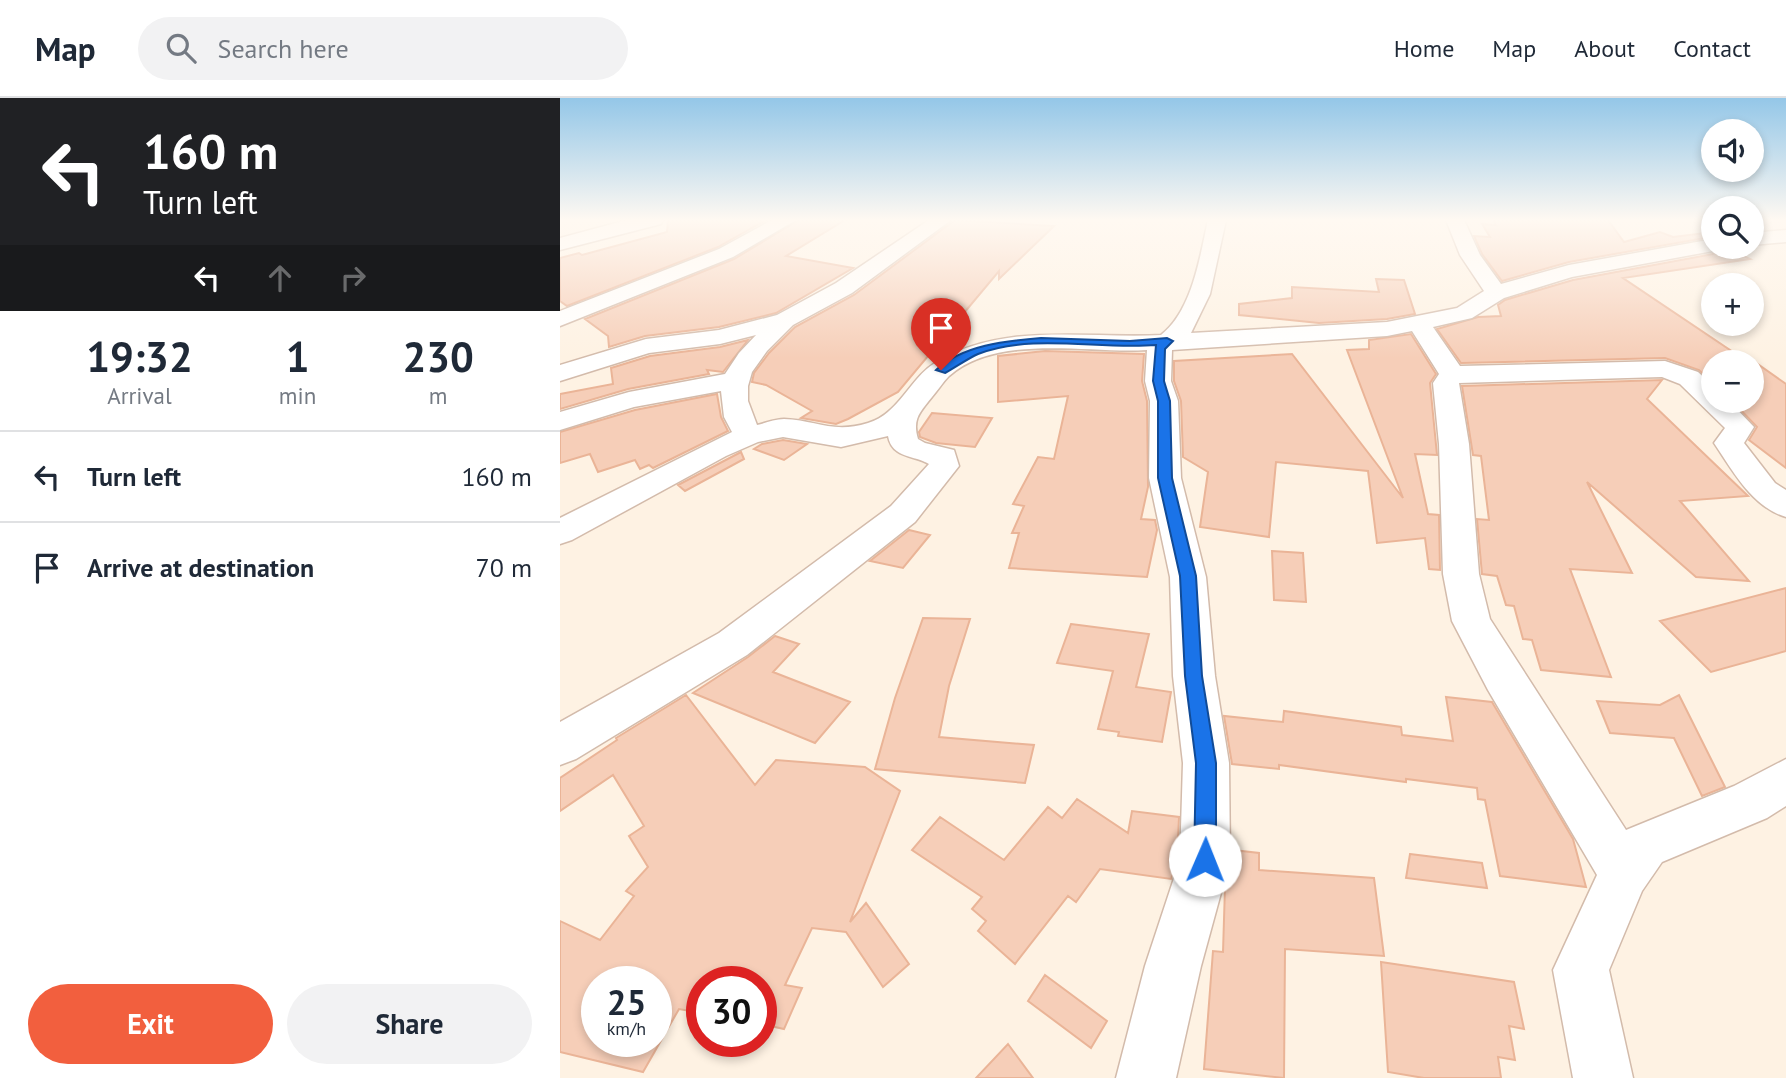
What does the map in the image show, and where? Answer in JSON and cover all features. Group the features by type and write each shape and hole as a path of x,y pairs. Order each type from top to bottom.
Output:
{"street":[{"path":"560,319 694,266"},
{"path":"560,373 646,346 720,337 785,320 844,288 876,266"},
{"path":"1146,1078 1173,965 1205,860 1206,763 1194,676 1188,576 1165,478 1164,401 1158,381 1160,348 1180,332 1189,320 1206,266"},
{"path":"1477,266 1496,293"},
{"path":"560,531 749,435 783,428 827,436 858,436 881,429 902,415 941,370 974,352 1041,341 1130,344 1339,333 1419,324 1464,313 1496,293 1569,271 1599,266"},
{"path":"749,435 735,412 732,397 735,380 761,344 785,320"},
{"path":"1419,324 1452,374"},
{"path":"1452,374 1665,369 1689,378 1740,427 1729,443 1765,490 1786,506"},
{"path":"1452,374 1446,383 1454,444 1461,574 1471,621 1503,678 1624,873"},
{"path":"560,421 629,400 735,380"},
{"path":"560,745 733,643 903,514 944,466 945,460 943,457 915,450 904,443 900,426 902,415"},
{"path":"1603,1078 1581,970 1624,873 1645,845 1750,802 1786,781"}],"building":[{"path":"560,266 670,266 567,306 560,301"},
{"path":"717,266 853,268 776,313 719,327 645,336 609,347 608,336 585,319"},
{"path":"893,266 1013,266 999,279 999,271 898,392 848,419 836,424 801,418 812,411 766,385 752,382 754,373 769,353 795,327 854,295"},
{"path":"1491,266 1556,266 1502,281"},
{"path":"1650,266 1705,266 1623,278 1701,330 1701,336 1709,336 1730,350 1701,350 1701,372 1665,358 1461,363 1437,329 1478,317 1501,316 1498,305 1505,300 1573,280"},
{"path":"1376,279 1404,280 1415,314 1387,319 1319,323 1239,315 1239,304 1292,298 1292,287 1379,292"},
{"path":"1411,334 1436,374 1430,383 1437,455 1415,454 1428,514 1439,515 1440,570 1429,569 1425,538 1377,543 1368,471 1276,462 1269,537 1200,527 1208,472 1183,457 1181,401 1174,381 1174,361 1292,354 1403,498 1347,350 1369,349 1369,340"},
{"path":"748,340 723,372 707,370 709,374 628,389 560,409 560,394 613,384 611,368 650,356 720,347"},
{"path":"1045,351 1144,354 1142,381 1147,401 1148,487 1141,519 1155,520 1157,530 1147,577 1009,568 1019,533 1012,533 1024,506 1013,504 1038,457 1054,459 1068,396 998,402 998,356"},
{"path":"1764,368 1786,384 1786,468 1749,440 1757,427 1744,413 1764,413"},
{"path":"1662,380 1647,399 1748,496 1680,501 1749,581 1696,577 1587,482 1632,573 1570,569 1611,677 1541,670 1532,640 1523,639 1514,606 1506,605 1497,576 1482,574 1477,519 1489,520 1481,456 1473,455 1462,386"},
{"path":"717,394 721,417 728,431 653,468 649,465 640,469 635,460 598,472 590,454 560,463 560,432 635,410"},
{"path":"932,413 992,418 975,447 936,443 920,437 919,432"},
{"path":"783,440 807,444 784,460 754,449 762,444"},
{"path":"741,452 744,459 685,491 678,485"},
{"path":"909,530 930,535 903,568 870,561"},
{"path":"1272,551 1303,553 1306,602 1274,600"},
{"path":"1786,588 1786,651 1711,672 1660,621"},
{"path":"923,618 970,619 949,686 939,737 1034,745 1025,783 875,769 895,698"},
{"path":"1071,624 1149,634 1136,687 1171,692 1162,742 1118,736 1119,732 1098,729 1113,671 1057,663"},
{"path":"775,636 799,644 773,672 850,702 815,743 693,693"},
{"path":"686,695 755,785 776,760 865,767 900,791 850,922 866,903 909,964 883,987 846,932 812,928 785,985 802,988 784,1029 777,1027 777,966 686,966 686,1010 679,1009 672,1021 672,966 581,966 581,1057 652,1057 643,1072 560,1052 560,921 600,940 634,896 626,891 648,867 629,836 644,826 613,775 560,811 560,778 617,740 616,738"},
{"path":"1679,695 1725,787 1702,796 1674,738 1610,733 1597,701 1660,705"},
{"path":"1446,697 1492,702 1573,839 1586,887 1500,876 1485,800 1478,799 1477,788 1406,779 1406,782 1279,765 1279,769 1232,764 1224,716 1283,722 1284,711 1401,727 1402,735 1453,741"},
{"path":"1077,799 1128,833 1132,811 1179,817 1177,860 1171,879 1100,869 1076,902 1068,896 1015,964 978,931 986,921 972,909 982,897 912,850 940,817 1004,860 1048,807 1062,818"},
{"path":"1233,850 1259,853 1259,870 1374,878 1384,956 1285,949 1284,1078 1204,1069 1213,951 1223,952 1225,887"},
{"path":"1410,854 1482,863 1487,888 1406,878"},
{"path":"1381,962 1514,982 1524,1029 1509,1026 1515,1060 1498,1057 1501,1078 1424,1078 1388,1072"},
{"path":"1045,975 1107,1021 1091,1048 1028,1001"},
{"path":"1008,1044 1033,1078 976,1078"}],"route":[{"path":"941,370 974,352 1010,344 1041,341 1130,344 1167,341 1160,348 1158,381 1164,401 1165,478 1188,576 1194,676 1206,763 1205,860"}]}
